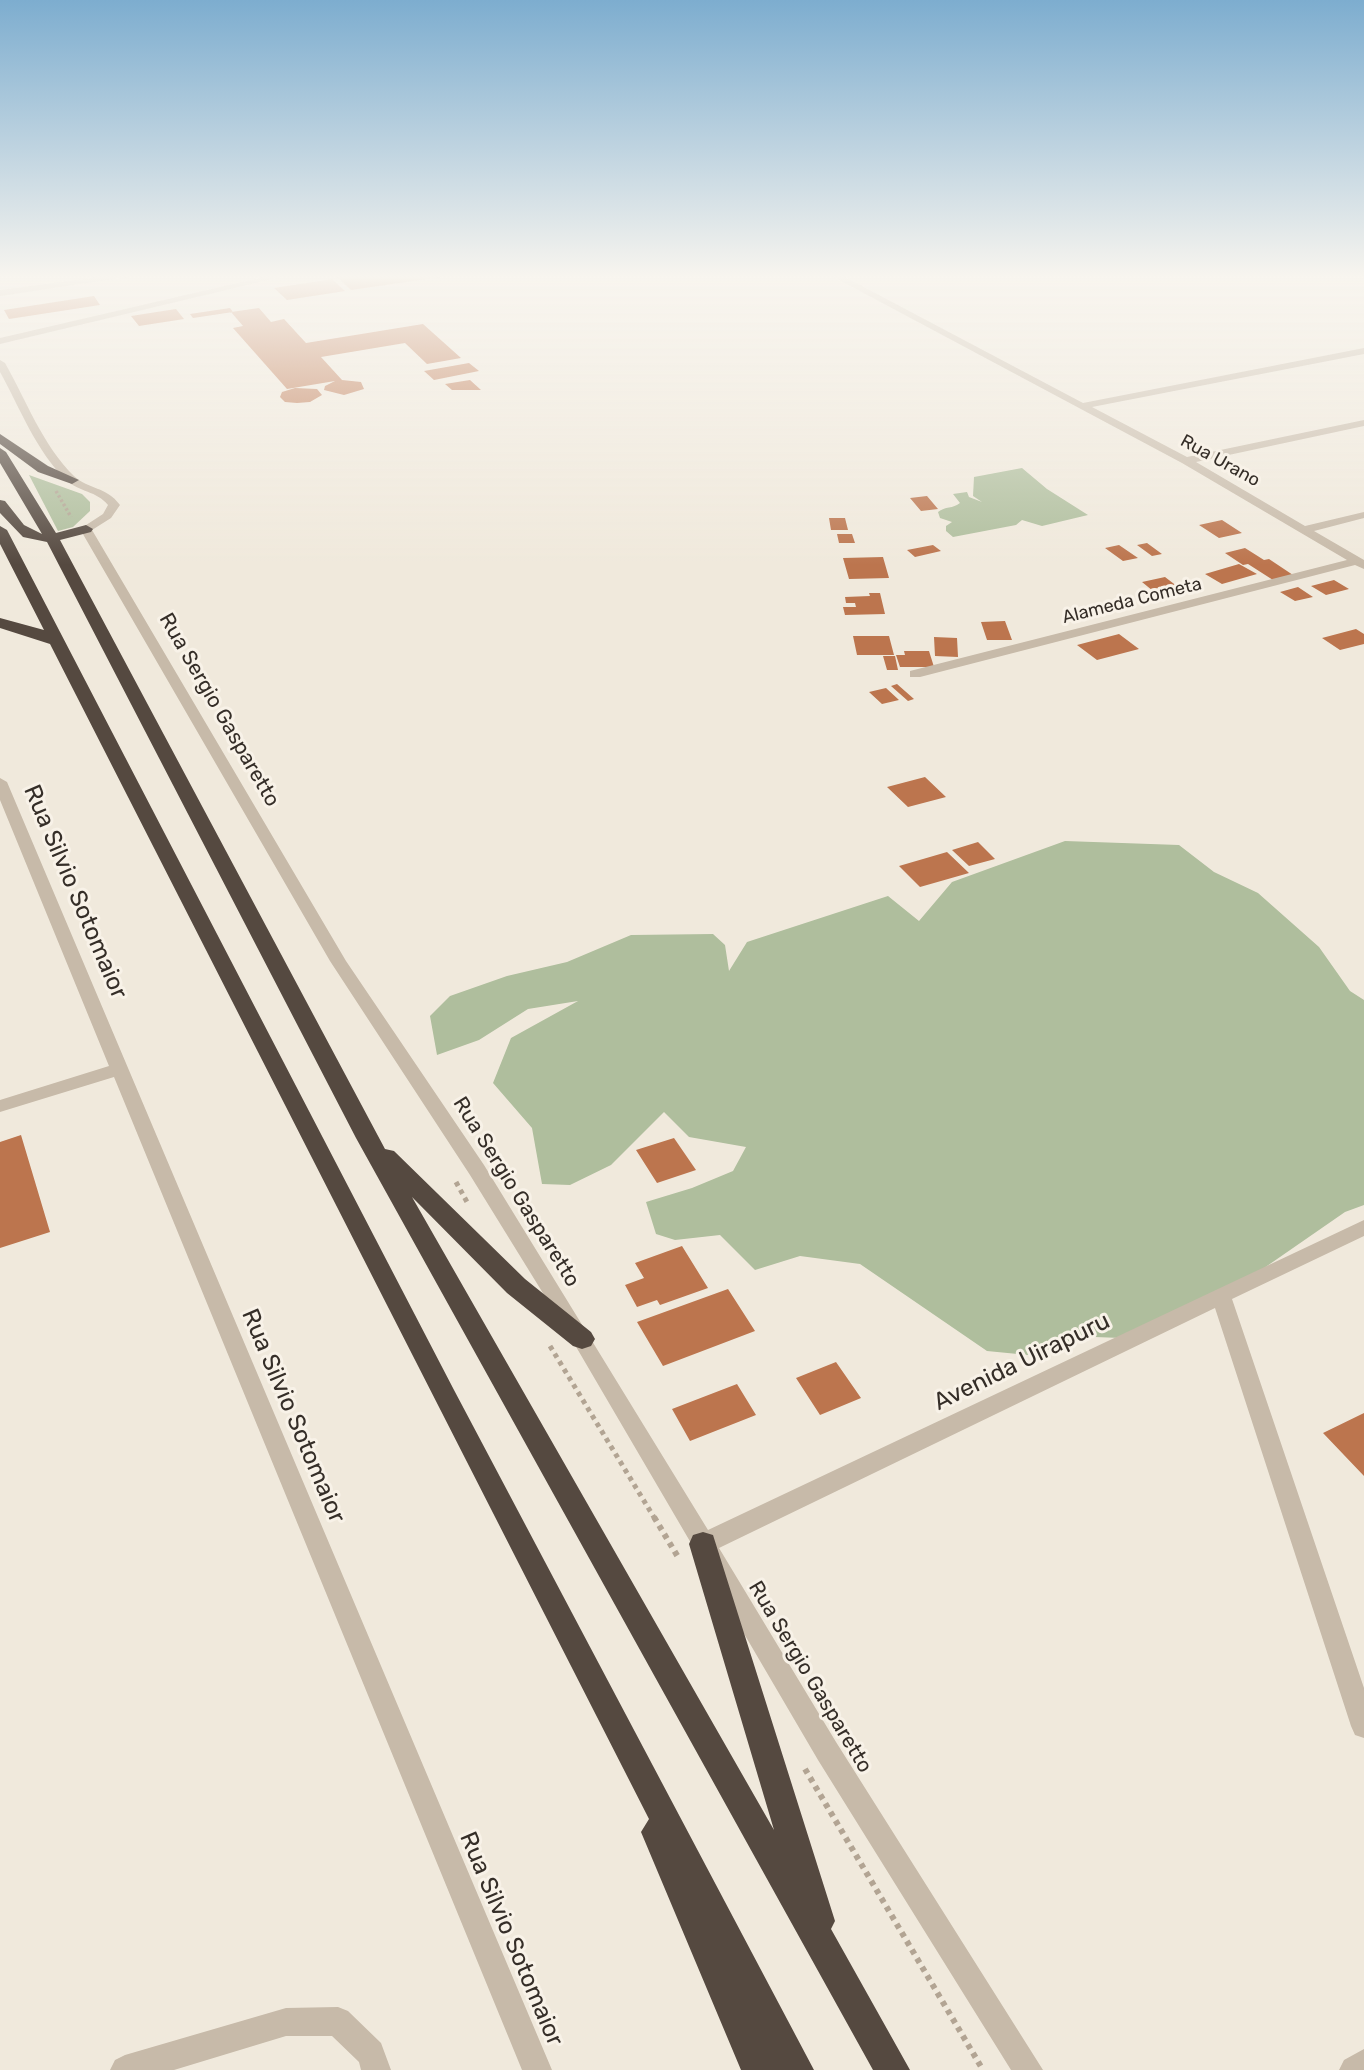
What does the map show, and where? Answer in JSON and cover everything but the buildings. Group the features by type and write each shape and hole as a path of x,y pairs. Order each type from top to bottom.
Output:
{"highway":[{"path":"0,438 43,470 72,480"},
{"path":"0,452 51,538 367,1139 892,2070"},
{"path":"0,504 16,528 33,538 51,538 86,529"},
{"path":"0,530 599,1694 796,2070"},
{"path":"0,623 18,626 55,640"},
{"path":"367,1139 516,1286 582,1339"},
{"path":"688,1556 830,1959"},
{"path":"599,1694 759,2070"}],"street":[{"path":"5,372 59,465 72,480 107,493 114,505 107,516 86,529"},
{"name":"Rua Urano","path":"1016,372 1186,461 1361,563"},
{"path":"1081,406 1258,372"},
{"path":"1186,461 1364,423"},
{"path":"1306,529 1364,515"},
{"name":"Rua Sergio Gasparetto","path":"86,529 338,961 477,1170 582,1339 688,1556 827,1751 1028,2070"},
{"name":"Alameda Cometa","path":"915,674 1361,563"},
{"name":"Rua Silvio Sotomaior","path":"0,782 537,2070"},
{"path":"0,1106 120,1069"},
{"name":"Avenida Uirapuru","path":"688,1556 1364,1227"},
{"path":"1221,1296 1364,1726"},
{"path":"125,2070 286,2022 338,2021 372,2053 376,2070"},
{"path":"1354,2070 1364,2064"}],"path":[{"path":"798,1756 983,2070"}],"green space":[{"path":"1022,468 1047,489 1088,515 1042,526 1022,520 1016,525 953,537 946,531 946,526 952,522 940,518 938,512 960,503 953,494 967,492 969,497 982,502 973,496 974,477"},
{"path":"29,475 82,494 90,502 90,511 73,527 58,531"},
{"path":"1065,841 1179,845 1214,872 1258,893 1319,947 1350,991 1364,1000 1364,1205 1345,1212 1254,1275 1121,1338 1095,1337 1028,1355 987,1351 860,1264 800,1256 755,1270 720,1235 675,1240 656,1234 646,1202 692,1188 733,1171 746,1147 689,1137 664,1112 611,1165 570,1185 542,1184 532,1128 493,1083 511,1038 578,1001 528,1009 479,1040 437,1055 430,1016 450,996 507,976 567,962 631,935 713,934 725,945 729,971 747,942 888,896 919,921 952,882"}]}
